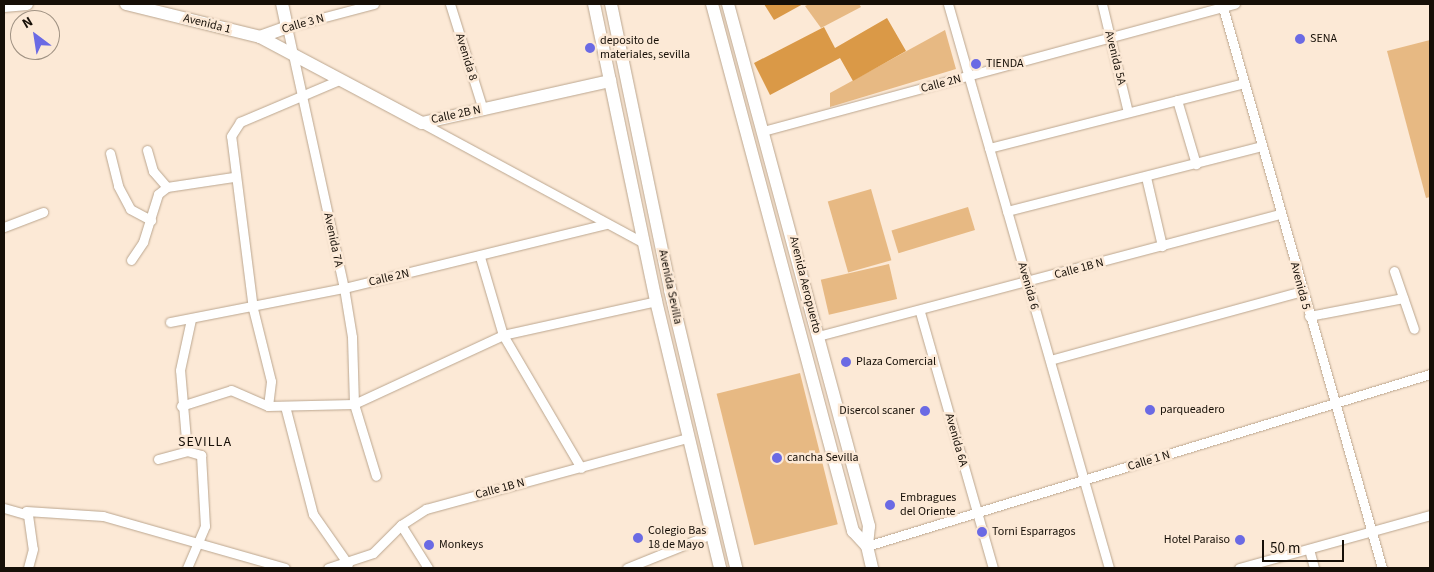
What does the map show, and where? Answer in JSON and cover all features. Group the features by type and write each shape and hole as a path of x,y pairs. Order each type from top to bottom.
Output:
{"street":[{"path":"4,6 27,4"},
{"name":"Avenida 1","path":"126,4 260,37"},
{"name":"Avenida 7A","path":"282,4 344,288 352,338 354,404 376,476"},
{"name":"Calle 3 N","path":"260,37 287,27 374,4"},
{"name":"Avenida 8","path":"450,4 483,110"},
{"path":"594,4 656,301 687,438 720,568"},
{"name":"Avenida Sevilla","path":"611,4 662,253 736,568"},
{"path":"712,4 854,531 866,546"},
{"name":"Avenida Aeropuerto","path":"728,4 868,526 866,546 872,568"},
{"name":"Avenida 6","path":"948,4 1109,568"},
{"name":"Avenida 5A","path":"1102,4 1128,112"},
{"name":"Calle 2N","path":"763,131 1110,39 1223,5 1235,4"},
{"name":"Avenida 5","path":"1223,5 1332,404 1382,568"},
{"name":"Calle 2B N","path":"260,37 422,123 610,81"},
{"path":"268,406 271,381 254,309 233,177 233,128 339,80"},
{"path":"989,148 1244,82"},
{"path":"1177,100 1196,164"},
{"path":"422,123 662,253"},
{"path":"1007,211 1262,146"},
{"path":"146,150 153,171 167,187"},
{"path":"110,153 118,186 130,209 151,220"},
{"path":"132,260 151,220 158,194 167,187 233,177"},
{"path":"1146,177 1162,246"},
{"path":"4,227 43,212"},
{"name":"Calle 1B N","path":"818,336 1028,284 1280,214"},
{"name":"Calle 2N","path":"170,322 254,309 480,257 606,224"},
{"path":"644,243 657,228"},
{"path":"480,257 502,335 581,468"},
{"path":"1394,271 1414,329"},
{"path":"1050,360 1302,291"},
{"path":"1309,316 1403,298"},
{"path":"181,406 231,390 268,406 354,404 502,335 656,301"},
{"name":"Avenida 6A","path":"920,312 993,568"},
{"path":"187,451 181,406 180,358 192,319"},
{"name":"Calle 1 N","path":"866,546 977,514 1430,374"},
{"path":"285,406 313,514 348,564"},
{"name":"Calle 1B N","path":"328,568 348,564 373,553 400,525 426,509 687,438"},
{"path":"158,459 187,451 201,455 204,474 205,526 187,568"},
{"path":"4,508 103,516 197,546 286,568"},
{"path":"26,511 32,526 28,568"},
{"path":"1244,568 1430,515"},
{"path":"400,525 428,568"},
{"path":"627,568 711,534"},
{"path":"1309,549 1314,568"}],"shaded area":[{"path":"764,4 803,4 774,20"},
{"path":"809,4 859,4 861,7 821,28 805,6"},
{"path":"887,18 906,51 853,81 840,58 770,95 754,63 824,27 835,48"},
{"path":"945,30 956,69 830,107 830,93"},
{"path":"1430,40 1430,197 1426,198 1387,51"},
{"path":"871,189 891,260 848,273 828,201"},
{"path":"968,207 975,230 899,253 891,230"},
{"path":"889,264 897,299 829,315 821,280"},
{"name":"cancha Sevilla","path":"800,373 838,524 754,545 717,394"}],"place":[{"name":"SENA","path":"1300,39"},
{"name":"deposito de materiales, sevilla","path":"590,48"},
{"name":"TIENDA","path":"976,64"},
{"name":"Plaza Comercial","path":"846,362"},
{"name":"parqueadero","path":"1150,410"},
{"name":"Disercol scaner","path":"925,411"},
{"name":"cancha Sevilla","path":"777,458"},
{"name":"Embragues del Oriente","path":"890,505"},
{"name":"Torni Esparragos","path":"982,532"},
{"name":"Colegio Bas 18 de Mayo","path":"638,538"},
{"name":"Hotel Paraiso","path":"1240,540"},
{"name":"Monkeys","path":"429,545"}],"district":[{"name":"SEVILLA","path":"205,442"}]}
